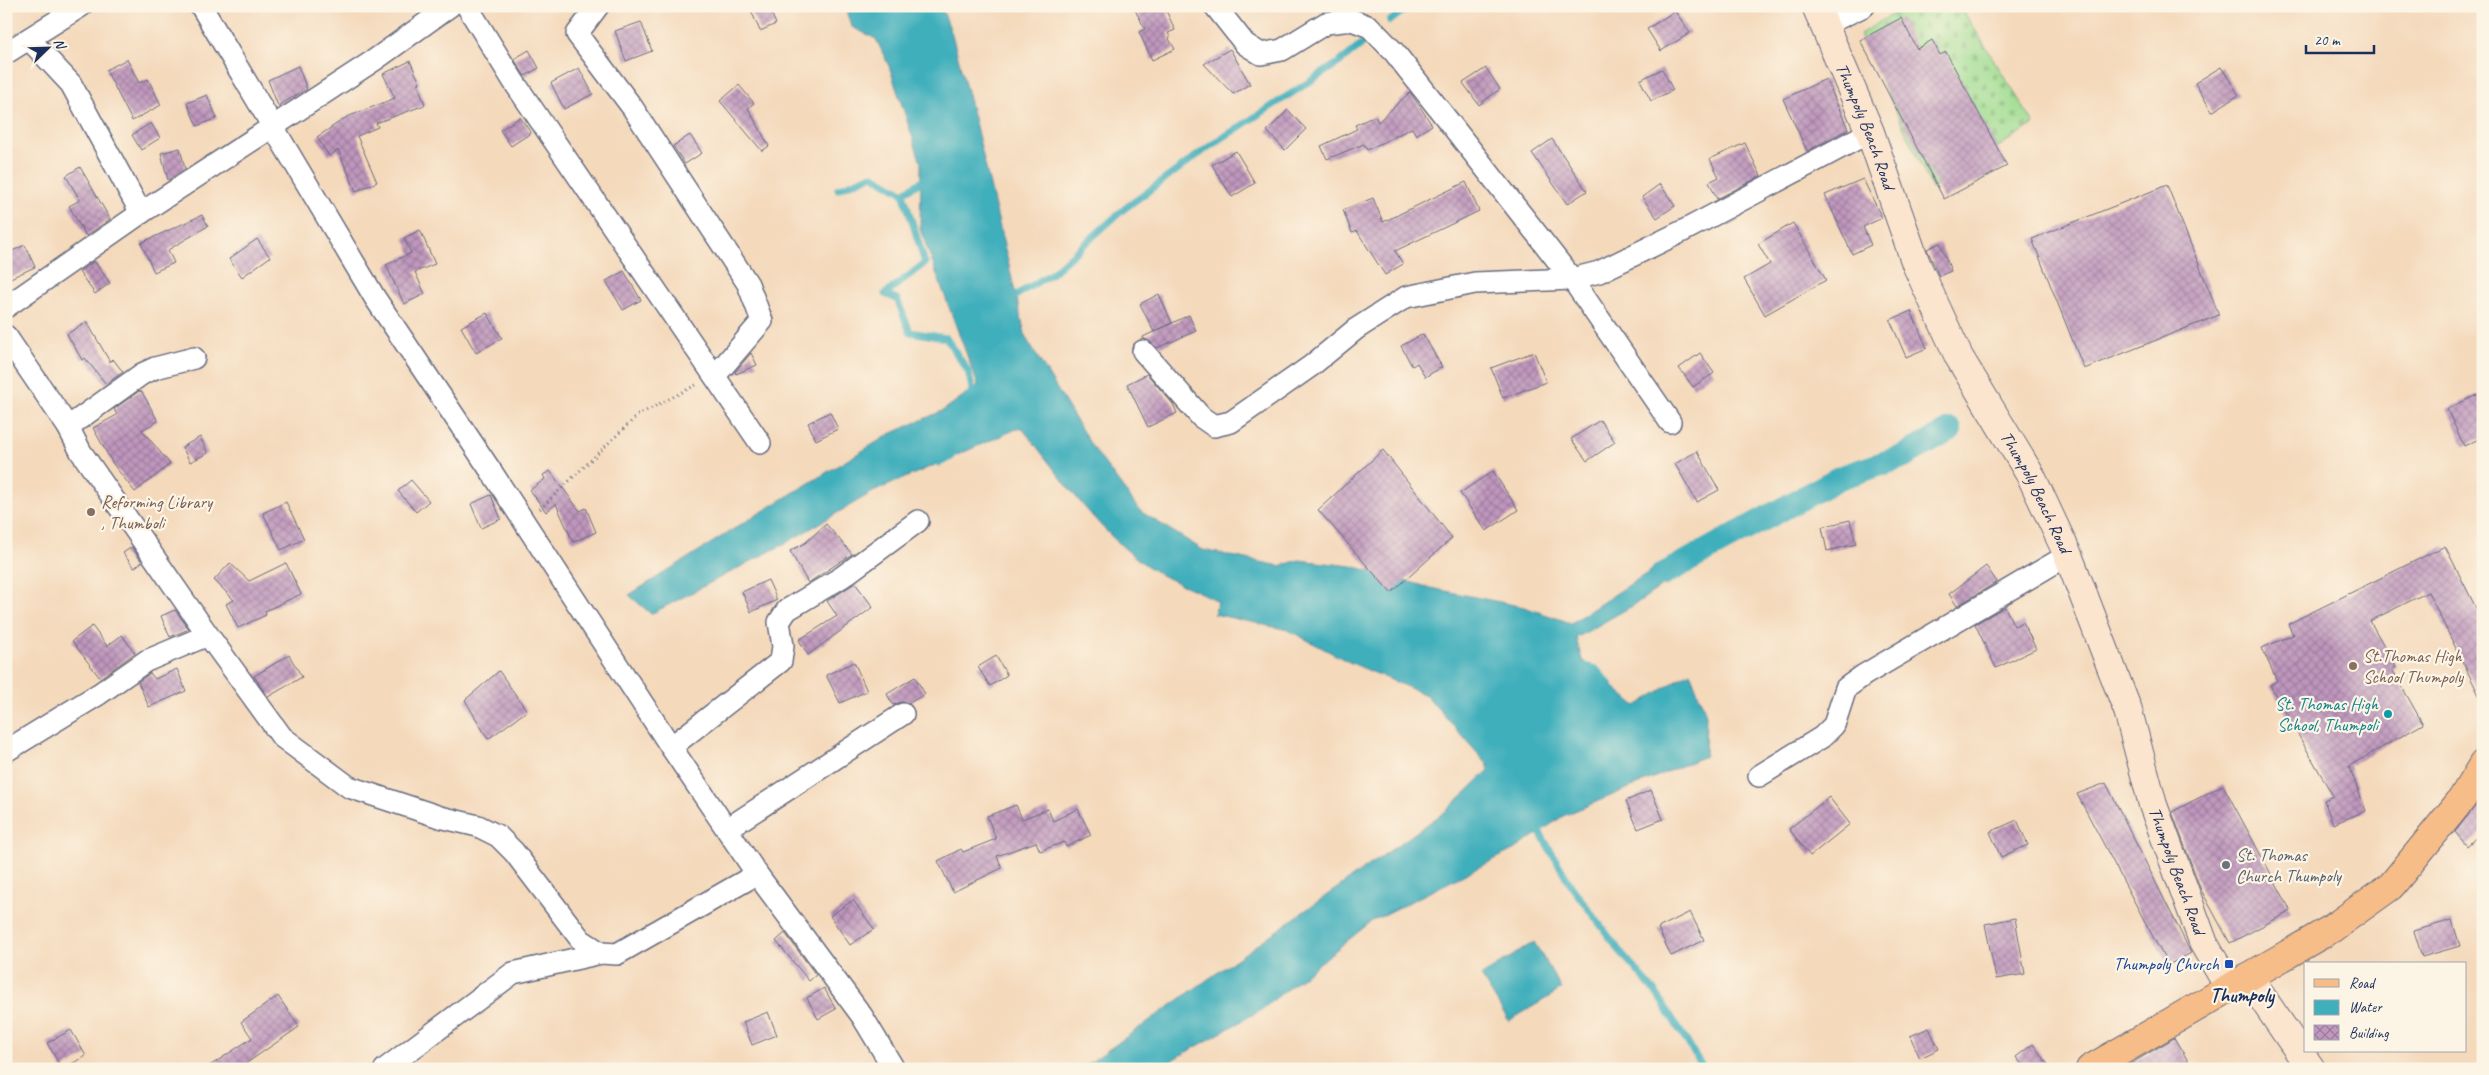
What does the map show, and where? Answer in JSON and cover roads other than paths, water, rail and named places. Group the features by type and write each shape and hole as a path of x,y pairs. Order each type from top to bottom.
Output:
{"main road":[{"name":"Thumpoly Beach Road","path":"1820,15 1870,132 1916,264 1959,358 2031,476 2068,555 2128,711 2153,805 2200,934 2311,1069"},
{"path":"2090,1069 2331,928 2391,886 2462,799 2483,764"}],"street":[{"path":"6,53 81,6"},
{"path":"201,6 375,298 670,747 757,874 862,1016 894,1069"},
{"path":"6,307 141,213 376,59 450,6"},
{"path":"467,6 514,82 760,443"},
{"path":"598,6 577,34 632,108 748,284 762,321 715,376"},
{"path":"1215,6 1245,44 1261,54 1282,50 1326,24 1352,20 1370,27 1395,53 1572,279 1670,422"},
{"path":"1820,15 1864,6"},
{"path":"29,39 71,84 141,213"},
{"path":"1143,351 1201,417 1214,426 1231,422 1311,366 1356,329 1406,297 1475,283 1572,279 1599,272 1677,234 1870,132"},
{"path":"6,336 68,427 81,452 208,635 282,737 349,787 440,817 478,826 498,836 514,852 581,940 601,953"},
{"path":"68,427 142,374 155,368 194,358"},
{"path":"670,747 781,661 783,646 779,622 787,610 842,577 918,521"},
{"path":"1760,776 1822,737 1834,725 1846,688 1864,675 2068,555"},
{"path":"6,751 98,694 146,661 208,635"},
{"path":"727,829 903,714"},
{"path":"385,1069 513,973 601,953 616,954 757,874"}],"water":[{"path":"844,6 941,6 952,34 975,122 1026,338 1091,445 1140,511 1203,550 1280,566 1299,560 1352,566 1431,588 1524,607 1571,623 1681,551 1694,564 1634,605 1576,638 1582,660 1636,706 1690,672 1706,714 1705,756 1563,816 1519,847 1372,921 1261,1010 1157,1069 1081,1069 1446,811 1489,770 1487,764 1426,695 1347,661 1288,630 1214,614 1218,602 1161,575 1133,556 1115,540 1082,504 1021,427 873,492 786,543 651,614 629,595 890,434 944,410 978,385 920,229 921,163 889,66 876,39 852,27"},
{"path":"1534,942 1562,989 1509,1021 1481,976"}],"waterway":[{"path":"1390,21 1410,6"},
{"path":"1007,301 1052,273 1124,209 1210,146 1340,62 1361,45"},
{"path":"838,189 872,175 903,193 927,178"},
{"path":"903,193 925,263 885,294 897,299 910,332 946,338 968,371 974,397"},
{"path":"1662,575 1839,478 1902,457 1950,430"},
{"path":"939,463 951,457"},
{"path":"1584,666 1596,669 1610,685"},
{"path":"1536,826 1572,887 1619,950 1657,994 1704,1069"}],"place":[{"name":"Reforming Library , Thumboli","path":"91,512"},
{"name":"St.Thomas High School Thumpoly","path":"2353,666"},
{"name":"St. Thomas High School, Thumpoli","path":"2388,714"},
{"name":"St. Thomas Church Thumpoly","path":"2226,865"},
{"name":"Thumpoly Church","path":"2229,964"}],"district":[{"name":"Thumpoly","path":"2242,995"}]}
